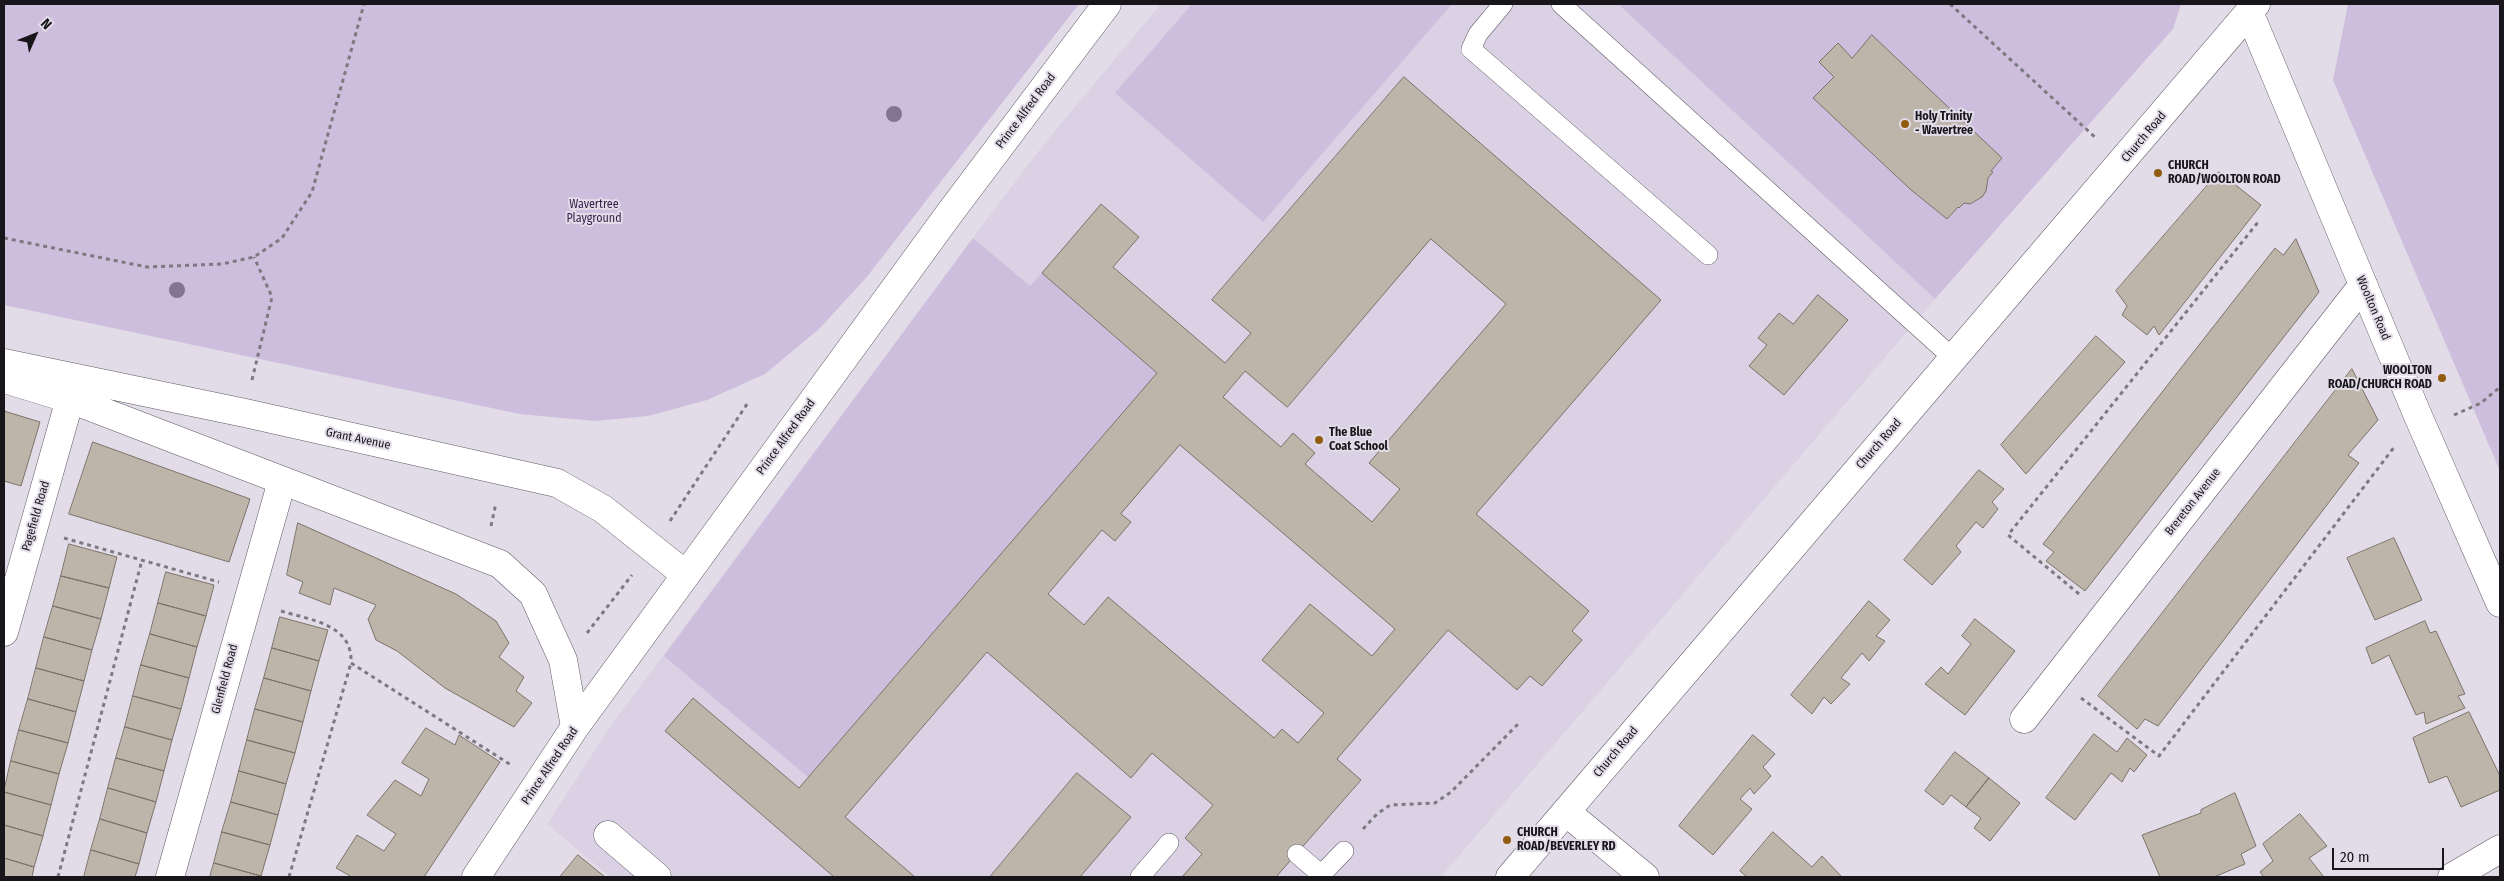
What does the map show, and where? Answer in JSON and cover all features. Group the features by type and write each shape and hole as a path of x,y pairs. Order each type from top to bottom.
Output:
{"street":[{"name":"Prince Alfred Road","path":"476,877 575,727 949,214 1107,4"},
{"name":"Church Road","path":"1510,877 2122,163 2249,6"},
{"name":"Woolton Road","path":"2249,6 2363,285 2500,603"},
{"name":"Brereton Avenue","path":"2024,719 2363,285"},
{"name":"Grant Avenue","path":"4,364 245,413 557,483 603,509 686,575"},
{"path":"4,379 70,399 500,564 533,594 563,660 575,727"},
{"name":"Pagefield Road","path":"4,632 70,399"},
{"name":"Glenfield Road","path":"170,877 282,481"},
{"path":"1566,812 1646,877"},
{"path":"608,835 657,877"},
{"path":"2452,877 2500,849"}],"lane":[{"path":"1503,4 1478,34 1471,49 1708,255"},
{"path":"1561,4 1953,358"},
{"path":"1140,877 1170,843"},
{"path":"1297,854 1322,876 1344,850"}],"path":[{"path":"4,238 147,266 222,264 254,257 282,238 312,192 364,4"},
{"path":"1950,4 2122,163"},
{"path":"2105,614 2008,535 2259,221"},
{"path":"245,413 272,297 254,257"},
{"path":"2054,679 2159,756 2421,422 2481,403 2500,387"},
{"path":"483,557 504,471"},
{"path":"32,529 142,560 248,596 332,626 343,637 352,653 351,663 289,877"},
{"path":"58,877 142,560"},
{"path":"351,663 538,782"},
{"path":"1344,850 1377,814 1390,805 1435,803 1451,792 1520,722"}],"shaded area":[{"name":"The Blue Coat School","path":"1161,4 1618,4 1935,299 1441,877 610,877 547,824 612,724 973,238 1044,144"}],"green space":[{"name":"Wavertree Playground","path":"4,4 1079,4 866,278 819,329 765,374 707,400 648,416 595,421 520,414 4,305"},
{"path":"1192,4 1452,4 1263,222 1115,93"},
{"path":"1618,4 2181,4 2173,29 1935,299"},
{"path":"2348,4 2500,4 2500,471 2333,80"},
{"path":"973,238 1030,286 1042,273 1157,373 808,777 664,656"}],"building":[{"name":"Holy Trinity - Wavertree","path":"1872,35 2002,158 1991,171 1993,172 1988,178 1986,191 1982,197 1970,204 1964,203 1947,219 1910,189 1813,98 1834,77 1819,62 1838,43 1852,58"},
{"path":"1404,77 1661,300 1476,514 1589,611 1572,631 1582,640 1542,686 1530,676 1517,690 1448,630 1337,759 1361,780 1276,877 1182,877 1202,854 1185,838 1213,805 1152,753 1131,778 987,652 845,817 915,877 834,877 665,731 693,698 799,788 1157,373 1042,273 1101,204 1139,237 1113,267 1225,363 1251,333 1212,300","holes":["1431,239 1506,304 1369,463 1400,489 1372,522 1305,464 1315,453 1293,433 1281,447 1223,397 1245,371 1287,407","1180,445 1395,629 1372,656 1310,604 1262,660 1324,713 1298,743 1282,729 1274,738 1108,597 1084,625 1048,594 1102,530 1115,541 1131,522 1121,514"]},
{"path":"2219,172 2261,205 2159,335 2154,326 2147,335 2122,315 2127,306 2116,291"},
{"path":"2296,239 2319,292 2085,591 2046,561 2054,552 2043,544 2275,248 2283,255"},
{"path":"1818,295 1848,320 1784,395 1749,366 1767,345 1758,338 1779,313 1793,324"},
{"path":"2096,336 2125,362 2026,474 2001,445"},
{"path":"2352,369 2378,420 2348,455 2359,463 2158,726 2145,719 2137,729 2098,696"},
{"path":"4,411 40,422 21,486 4,481"},
{"path":"93,442 250,499 229,562 69,514"},
{"path":"1979,470 2004,489 1992,502 1998,509 1983,528 1976,522 1956,546 1961,552 1932,585 1904,560"},
{"path":"298,523 456,594 496,621 509,643 499,657 524,677 516,691 532,703 514,727 445,688 397,651 376,640 368,619 376,605 334,588 330,605 299,593 303,582 287,575"},
{"path":"2394,538 2422,600 2375,620 2347,558"},
{"path":"69,544 117,557 109,588 61,576"},
{"path":"166,572 214,585 206,616 158,603"},
{"path":"61,576 109,588 101,619 53,606"},
{"path":"1869,601 1890,620 1876,636 1885,641 1869,661 1862,653 1841,678 1850,684 1831,704 1824,697 1812,714 1791,695"},
{"path":"158,603 206,616 197,647 150,634"},
{"path":"53,606 101,619 92,650 44,637"},
{"path":"280,617 328,630 319,661 272,648"},
{"path":"1975,619 2015,651 1965,715 1925,684 1941,667 1948,674 1971,644 1962,636"},
{"path":"2425,621 2430,633 2436,631 2465,694 2458,696 2465,708 2426,724 2424,712 2416,715 2389,655 2372,664 2366,648"},
{"path":"150,634 197,647 189,678 141,665"},
{"path":"44,637 92,650 84,681 36,668"},
{"path":"272,648 319,661 311,691 264,678"},
{"path":"141,665 189,678 181,709 133,696"},
{"path":"36,668 84,681 76,712 28,699"},
{"path":"264,678 311,691 303,722 255,709"},
{"path":"133,696 181,709 172,740 125,727"},
{"path":"28,699 76,712 68,743 19,730"},
{"path":"255,709 303,722 295,753 247,740"},
{"path":"2469,712 2500,776 2500,790 2461,807 2447,776 2429,783 2413,738"},
{"path":"125,727 172,740 164,771 116,758"},
{"path":"426,728 455,745 459,735 500,762 424,877 352,877 336,868 357,835 384,851 396,834 367,815 395,780 421,796 429,779 402,763"},
{"path":"19,730 68,743 59,774 11,761"},
{"path":"2094,734 2117,752 2127,738 2147,755 2134,772 2130,768 2122,782 2111,773 2075,820 2046,798"},
{"path":"1753,735 1775,754 1763,767 1771,776 1754,794 1750,788 1740,799 1752,809 1713,855 1679,826"},
{"path":"247,740 295,753 286,784 239,771"},
{"path":"1955,752 1989,778 1966,807 1951,795 1943,805 1925,791"},
{"path":"116,758 164,771 156,802 108,788"},
{"path":"11,761 59,774 51,805 4,792"},
{"path":"239,771 286,784 278,815 231,802"},
{"path":"1077,773 1131,817 1080,877 990,877"},
{"path":"1989,778 2020,803 1990,841 1974,828 1981,818 1966,807"},
{"path":"108,788 156,802 147,833 100,819"},
{"path":"4,792 51,805 43,836 4,825"},
{"path":"2235,793 2256,846 2241,854 2245,864 2214,877 2160,877 2142,835 2201,813 2201,810"},
{"path":"231,802 278,815 270,845 222,832"},
{"path":"2300,814 2327,846 2309,858 2324,877 2264,877 2260,872 2273,861 2263,844"},
{"path":"100,819 147,833 139,864 91,850"},
{"path":"4,825 43,836 34,867 4,858"},
{"path":"222,832 270,845 261,876 214,863"},
{"path":"1773,832 1812,867 1822,856 1842,877 1747,877 1740,871"},
{"path":"91,850 139,864 135,877 84,877"},
{"path":"578,855 605,877 560,877"},
{"path":"4,858 34,867 32,877 4,877"},
{"path":"214,863 261,876 261,877 210,877"}],"place":[{"name":"Holy Trinity - Wavertree","path":"1905,124"},
{"name":"CHURCH ROAD/WOOLTON ROAD","path":"2158,173"},
{"name":"WOOLTON ROAD/CHURCH ROAD","path":"2442,378"},
{"name":"The Blue Coat School","path":"1319,440"},
{"name":"CHURCH ROAD/BEVERLEY RD","path":"1507,840"}]}
